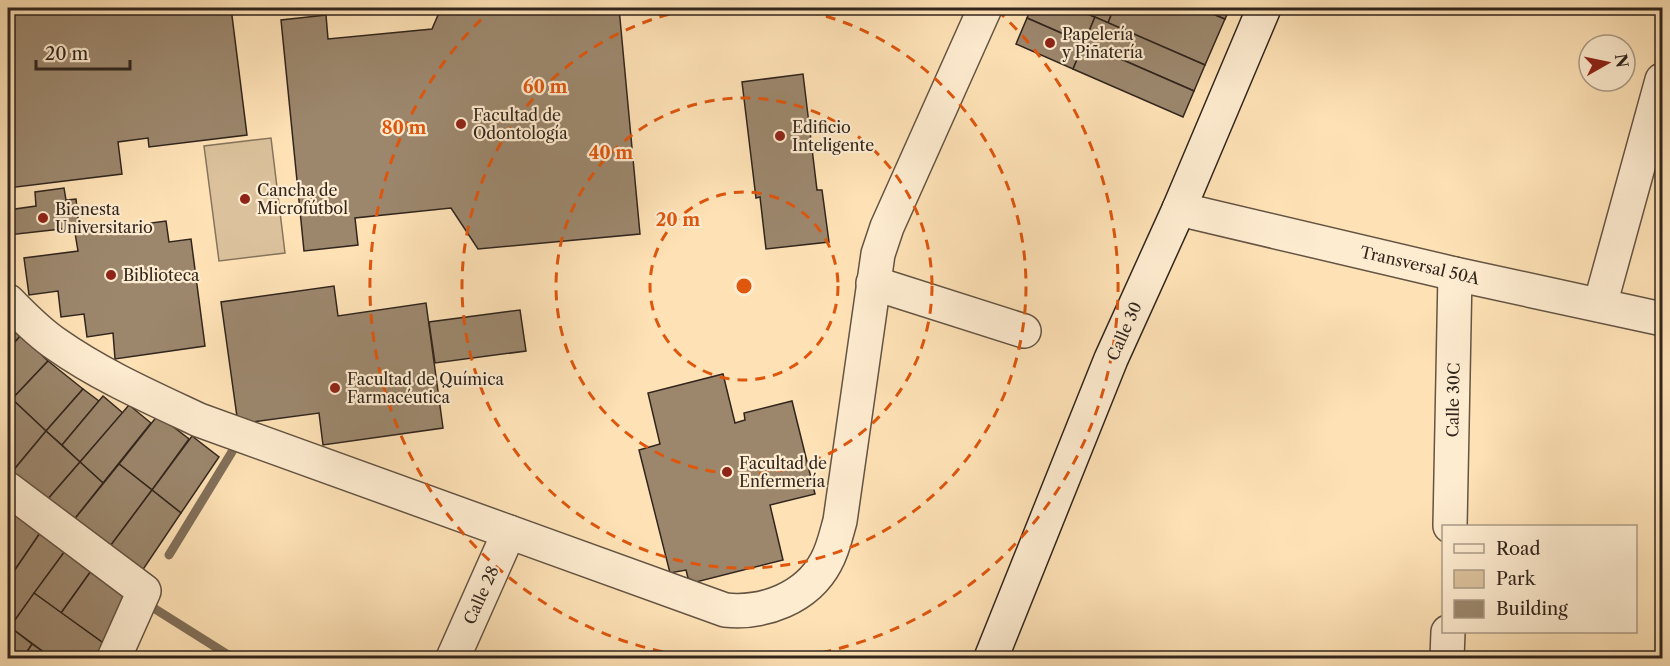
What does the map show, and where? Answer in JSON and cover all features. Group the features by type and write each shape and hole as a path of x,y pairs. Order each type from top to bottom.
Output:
{"street":[{"path":"8,301 27,320 63,349 123,384 199,420 725,610 737,611 769,606 788,599 804,588 826,561 840,521 878,254 887,227 985,8"},
{"name":"Calle 30","path":"991,658 1111,359 1179,209 1264,8"},
{"path":"1600,305 1662,80"},
{"name":"Transversal 50A","path":"1179,209 1662,319"},
{"name":"Calle 30C","path":"1450,525 1455,273"},
{"path":"873,282 1023,331"},
{"path":"8,489 144,591 114,658"},
{"name":"Calle 28","path":"453,658 509,532"},
{"path":"1447,658 1448,633"}],"green space":[{"name":"Cancha de Microfútbol","path":"271,138 285,253 219,261 204,146"}],"building":[{"path":"8,8 231,8 247,135 149,147 148,138 118,142 122,174 8,188"},
{"name":"Facultad de Odontología","path":"441,8 619,8 640,234 478,249 451,208 355,218 358,245 304,251 281,20 326,15 328,39 432,29"},
{"path":"1031,8 1074,8 1095,17 1084,43 1027,18"},
{"path":"1074,8 1114,8 1108,23"},
{"path":"1114,8 1199,8 1225,19 1205,65 1108,23"},
{"path":"1199,8 1230,8 1225,19"},
{"path":"1095,17 1205,65 1194,91 1084,43"},
{"name":"Papelería y Piñatería","path":"1027,18 1084,43 1073,69 1016,44"},
{"path":"1084,43 1194,91 1183,117 1073,69"},
{"name":"Edificio Inteligente","path":"803,74 817,190 822,190 829,242 766,249 760,197 756,198 742,82"},
{"name":"Bienesta Universitario","path":"64,188 66,200 76,199 79,227 8,235 8,210 36,206 35,192"},
{"name":"Biblioteca","path":"166,221 169,242 191,239 205,346 115,359 113,333 87,337 84,314 61,317 58,291 29,295 24,258 78,251 75,233"},
{"name":"Facultad de Química Farmacéutica","path":"334,286 338,316 426,303 443,428 323,445 319,413 238,424 221,302"},
{"path":"520,310 526,351 435,363 429,322"},
{"path":"8,321 21,335 8,350"},
{"path":"21,335 48,361 12,399 8,395 8,350"},
{"path":"48,361 83,389 46,431 12,399"},
{"name":"Facultad de Enfermería","path":"723,374 735,423 745,420 744,413 792,401 815,494 770,505 783,560 696,582 688,578 686,570 670,573 639,450 660,444 648,393"},
{"path":"83,389 99,401 62,445 46,431"},
{"path":"103,396 123,413 80,462 62,445"},
{"path":"12,399 46,431 12,472 8,468 8,404"},
{"path":"129,405 151,423 103,483 80,462"},
{"path":"158,415 189,439 152,490 119,464"},
{"path":"46,431 80,462 47,500 12,472"},
{"path":"192,436 219,457 181,513 152,490"},
{"path":"80,462 103,483 73,521 47,500"},
{"path":"119,464 152,490 108,549 73,521"},
{"path":"152,490 181,513 140,574 108,549"},
{"path":"8,508 40,533 8,580"},
{"path":"40,533 65,551 10,627 8,625 8,580"},
{"path":"65,551 91,571 61,613 34,593"},
{"path":"91,571 133,602 106,645 61,613"},
{"path":"34,593 106,645 97,658 52,658 10,627"},
{"path":"10,627 32,644 23,658 8,658 8,630"},
{"path":"32,644 52,658 23,658"}],"waterway":[{"path":"169,555 238,442"},
{"path":"144,602 233,658"}],"place":[{"name":"Papelería y Piñatería","path":"1050,43"},
{"name":"Facultad de Odontología","path":"461,124"},
{"name":"Edificio Inteligente","path":"780,136"},
{"name":"Cancha de Microfútbol","path":"245,199"},
{"name":"Bienesta Universitario","path":"43,218"},
{"name":"Biblioteca","path":"111,275"},
{"name":"Facultad de Química Farmacéutica","path":"335,388"},
{"name":"Facultad de Enfermería","path":"727,472"}]}
